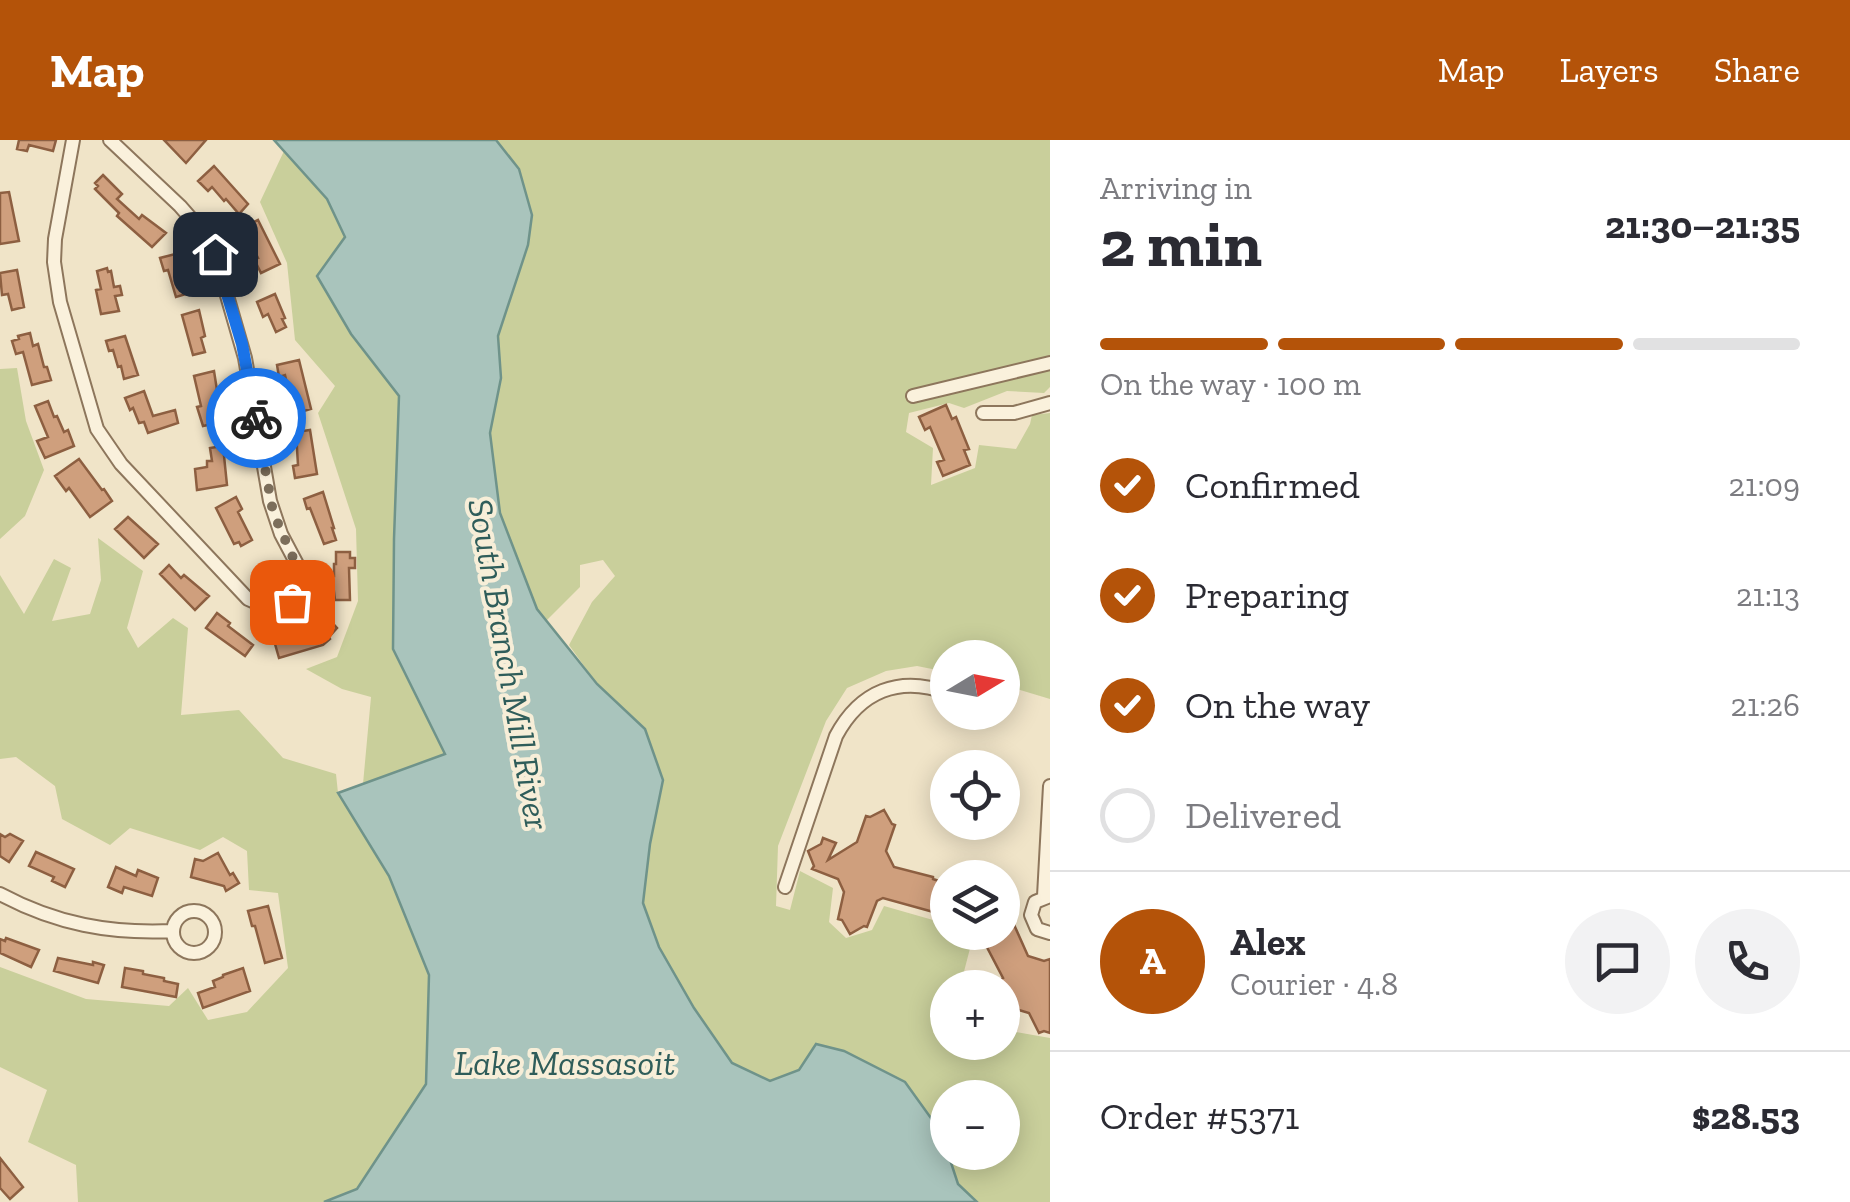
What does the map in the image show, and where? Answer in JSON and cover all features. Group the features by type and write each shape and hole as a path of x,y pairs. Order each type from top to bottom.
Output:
{"street":[{"path":"73,140 54,262 60,302 96,429 121,464 248,598 264,606 288,606 300,594 301,576 273,512 245,358 215,254 180,206 110,140"},
{"path":"913,396 1050,363"},
{"path":"983,413 1014,413 1050,403"},
{"path":"785,886 836,736 850,715 862,702 886,689 930,689"},
{"path":"1050,786 1047,896 1032,906 1030,915 1037,928 1050,932"},
{"path":"0,894 66,922 137,932 173,931"}],"green space":[{"path":"496,140 1050,140 1050,387 1044,393 1007,391 964,408 949,403 909,413 906,432 933,448 931,485 975,468 979,445 1016,449 1032,415 1050,413 1050,699 1020,690 1020,640 930,640 930,669 917,666 886,671 847,688 826,721 778,846 776,906 790,910 800,871 833,888 829,922 846,938 872,930 884,906 930,919 930,950 970,950 964,970 930,970 930,1060 1020,1060 1020,1033 1050,1038 1050,1202 977,1202 958,1184 953,1170 1020,1170 1020,1080 930,1080 930,1127 799,1070 770,1081 732,1063 659,947 643,903 650,844 645,729 597,684 569,645 592,602 615,576 603,560 580,565 580,587 546,621 537,609 500,513 490,433 501,378 498,336 528,245 519,169"},
{"path":"284,151 327,199 345,237 317,276 351,334 399,396 393,649 445,755 363,784 371,697 342,689 306,669 337,657 358,601 356,529 318,413 335,386 295,340 287,263 260,202"},
{"path":"17,368 26,421 44,470 25,516 0,539 0,369"},
{"path":"98,538 143,571 127,628 138,648 173,618 188,628 181,715 239,710 283,758 336,774 338,793 389,876 429,975 426,1084 357,1189 324,1202 78,1202 76,1165 28,1142 47,1090 0,1067 0,967 86,999 169,1006 188,988 208,1020 247,1012 288,968 278,893 249,890 247,851 223,837 200,850 130,828 110,845 62,819 55,786 16,757 0,759 0,575 24,614 54,559 71,568 52,621 90,614 101,580"}],"water":[{"name":"Lake Massasoit","path":"274,140 496,140 519,169 532,215 528,245 498,336 501,378 490,433 500,513 537,609 597,684 645,729 663,780 643,903 659,947 732,1063 770,1081 799,1070 816,1044 844,1051 905,1082 930,1117 930,1170 953,1170 958,1184 977,1202 324,1202 357,1189 426,1084 429,975 389,876 338,793 445,754 393,649 399,396 351,334 317,276 345,237 327,199"}],"building":[{"path":"19,140 56,140 53,151 29,145 27,151 17,149"},
{"path":"164,140 206,140 186,163"},
{"path":"214,166 248,204 239,214 212,187 208,191 198,181"},
{"path":"103,175 122,194 117,199 139,219 142,215 166,233 152,247 117,216 119,213 95,189"},
{"path":"9,192 19,241 0,244 0,193"},
{"path":"258,220 280,264 261,273 249,240 246,242 239,229"},
{"path":"179,253 193,292 176,297 160,258"},
{"path":"107,268 114,287 120,286 122,295 115,296 119,311 101,314 97,271"},
{"path":"17,270 24,307 12,310 8,294 2,295 0,273"},
{"path":"275,294 286,327 276,332 257,302"},
{"path":"199,310 205,352 193,355 182,315"},
{"path":"30,333 51,380 32,385 23,352 16,354 12,341"},
{"path":"125,336 138,375 124,379 106,341"},
{"path":"299,360 311,409 297,413 285,375 279,377 277,365"},
{"path":"214,371 219,403 213,405 217,423 203,426 194,376"},
{"path":"144,391 153,416 175,410 178,423 148,433 125,398"},
{"path":"48,401 74,446 45,458 37,441 48,437 35,406"},
{"path":"946,405 952,419 956,417 969,449 964,450 970,465 943,476 937,462 944,460 930,427 925,430 919,417"},
{"path":"310,430 317,474 295,478 296,432"},
{"path":"223,446 227,485 197,490 195,469 207,467 207,461 212,461 210,448"},
{"path":"79,459 112,501 90,517 55,476"},
{"path":"323,492 336,540 324,544 304,499"},
{"path":"236,497 242,509 238,512 252,540 241,546 239,542 234,544 216,508"},
{"path":"128,517 158,544 144,558 115,529"},
{"path":"336,552 350,552 350,558 355,558 355,568 349,568 350,600 335,600 332,576"},
{"path":"169,565 209,596 195,610 160,574"},
{"path":"217,613 253,645 245,656 206,628"},
{"path":"328,618 337,628 323,645 279,658 273,637 317,627"},
{"path":"884,810 895,825 886,851 894,867 930,876 930,911 883,898 877,901 867,927 850,934 838,919 844,892 838,879 812,869 808,851 821,844 823,838 836,843 828,860 857,842 866,816"},
{"path":"0,834 23,841 9,862 0,856"},
{"path":"36,852 74,869 65,887 52,881 54,877 29,866"},
{"path":"218,853 239,883 226,891 224,886 191,877 195,859 203,861"},
{"path":"116,867 136,876 138,870 158,878 152,896 124,887 122,893 108,887"},
{"path":"268,906 282,958 265,963 248,911"},
{"path":"1020,938 1028,956 1050,959 1050,1033 1039,1033 1029,1013 1020,1010 1020,970 999,970 988,950 1020,950"},
{"path":"0,939 39,950 31,967 0,953"},
{"path":"58,958 104,965 98,983 54,971"},
{"path":"125,968 178,984 176,997 122,987"},
{"path":"243,968 250,991 203,1008 198,993 215,987 213,981 223,975"},
{"path":"0,1158 23,1187 10,1199 0,1188"}],"way so far":[{"path":"256,418 273,512 301,576 300,594 292,602"}],"route":[{"path":"215,254 242,344 256,418"}],"water label":[{"name":"South Branch Mill River","path":"509,664"}]}
